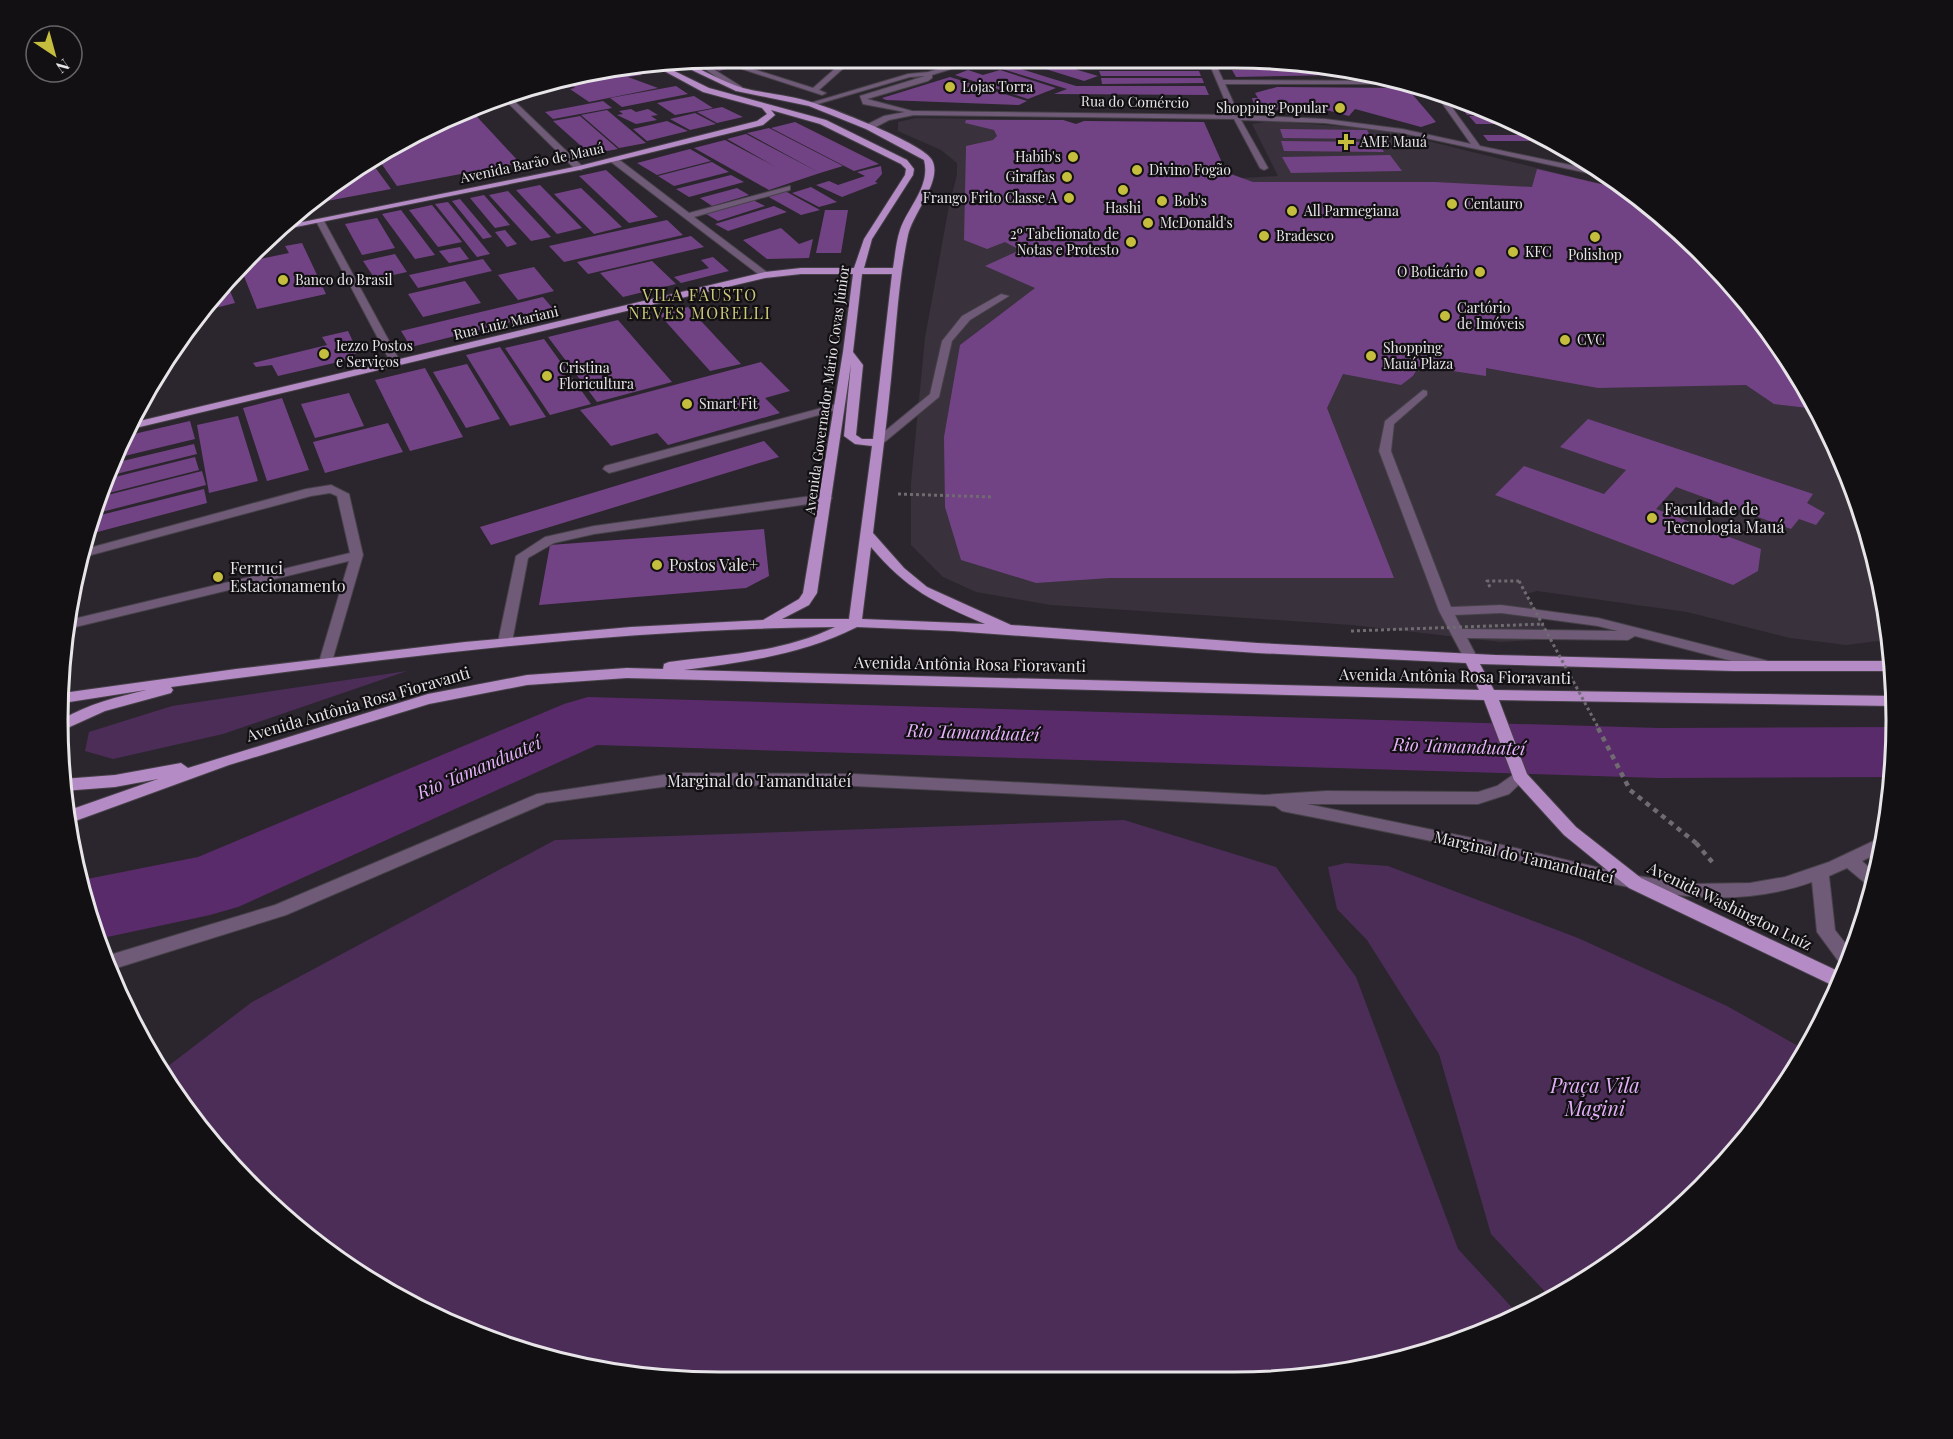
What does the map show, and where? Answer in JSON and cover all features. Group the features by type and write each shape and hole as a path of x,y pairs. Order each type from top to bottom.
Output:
{"main road":[{"path":"627,673 787,650 836,634 855,623 897,271 904,232 914,208 928,185 931,170 928,159 869,127 811,104 739,89 694,69"},
{"name":"Avenida Governador Mário Covas Júnior","path":"663,70 723,95 823,122 903,162 910,169 909,175 868,239 858,271 840,406 810,593 804,602 763,624"},
{"name":"Avenida Barão de Mauá","path":"293,226 579,168 760,123 771,115 765,106"},
{"name":"Rua Luiz Mariani","path":"138,425 765,275 801,271 897,271"},
{"path":"848,351 858,365 850,436 859,442 877,443"},
{"path":"867,534 896,568 913,583 936,597 1014,631"},
{"name":"Avenida Antônia Rosa Fioravanti","path":"69,697 251,670 570,635 763,624 855,623 1014,631 1258,648 1470,657 1777,668 1883,666"},
{"name":"Avenida Washington Luíz","path":"1470,657 1518,769 1570,831 1635,883 1832,977"},
{"path":"68,722 109,705 251,670"},
{"name":"Avenida Antônia Rosa Fioravanti","path":"75,815 224,761 428,699 479,687 527,680 627,673 1488,699 1885,701"},
{"path":"71,784 115,781 224,761"}],"street":[{"path":"712,68 739,89"},
{"path":"750,68 746,69 833,97"},
{"path":"814,91 840,68"},
{"path":"823,94 899,68"},
{"path":"932,68 937,72"},
{"path":"811,104 910,75 927,74 950,68"},
{"path":"1214,68 1236,117 1264,168"},
{"path":"914,113 866,102 863,98 926,80 930,78 927,74"},
{"path":"1220,82 1372,83"},
{"path":"511,102 579,168"},
{"path":"1444,102 1477,147"},
{"name":"Rua do Comércio","path":"869,127 887,118 914,113 1236,117 1368,126 1586,171"},
{"path":"614,160 765,275"},
{"path":"688,216 787,188"},
{"path":"320,221 396,363"},
{"path":"877,443 935,395 947,341 966,318 1004,296"},
{"path":"1423,393 1389,423 1385,451 1446,611 1470,657"},
{"path":"609,469 840,406"},
{"path":"90,552 310,492 331,489 343,494 357,555 326,662"},
{"path":"504,642 522,556 550,540 594,530 826,498"},
{"path":"75,623 357,555"},
{"path":"1446,611 1501,609 1598,622 1777,668"},
{"path":"1456,633 1655,637"},
{"name":"Marginal do Tamanduateí","path":"114,961 280,910 543,798 665,780 854,780 1264,801 1326,797 1478,798 1503,790 1518,769"},
{"name":"Marginal do Tamanduateí","path":"1264,801 1489,848 1635,883 1698,891 1750,890 1820,873 1873,848"},
{"path":"1850,860 1866,875"},
{"path":"1820,873 1826,932 1842,953"}],"path":[{"path":"872,493 993,497"},
{"path":"1519,581 1544,624 1630,790 1696,843"},
{"path":"1351,631 1544,624"}],"shaded area":[{"path":"916,118 1063,120 1242,178 1278,176 1252,124 1270,121 1349,127 1387,131 1607,185 1663,229 1695,258 1751,323 1776,357 1818,431 1851,510 1873,592 1881,641 1846,645 1790,638 1687,612 1537,591 1526,594 1552,639 1501,642 1352,625 1051,605 976,592 943,577 911,545 911,483 925,338 949,206 957,175 957,163 941,150 898,131 898,122"}],"green space":[{"path":"407,671 223,734 113,759 85,751 89,732 172,706"},
{"path":"1124,820 1276,867 1356,977 1458,1249 1513,1308 1443,1337 1402,1349 1319,1366 1276,1370 1234,1372 720,1372 634,1366 592,1359 510,1337 431,1304 357,1262 290,1210 258,1181 229,1149 202,1116 168,1067 252,1002 555,840"},
{"name":"Praça Vila Magini","path":"1346,863 1388,866 1578,938 1727,1006 1798,1046 1776,1082 1751,1116 1695,1181 1630,1237 1596,1262 1545,1292 1491,1234 1439,1054 1367,940 1337,909 1328,867"}],"building":[{"path":"713,68 730,68 719,71"},
{"path":"999,68 1018,68 1076,86 1205,86 1209,95 1054,94 1067,89"},
{"path":"1043,68 1071,68 1098,76 1084,81"},
{"path":"968,70 983,75 1000,70 1056,88 1028,99 955,75"},
{"path":"1232,70 1282,70 1332,75 1236,77"},
{"path":"1099,71 1199,71 1201,76 1101,76"},
{"path":"638,73 642,75 628,77 658,88 589,102 570,89 575,88 571,85"},
{"name":"Lojas Torra","path":"950,77 1027,101 1019,105 882,98"},
{"path":"1101,78 1202,78 1204,83 1102,84"},
{"path":"569,86 571,87 545,92"},
{"path":"676,86 688,94 622,107 610,98"},
{"name":"Shopping Popular","path":"1277,87 1393,88 1411,93 1436,122 1421,127 1355,109 1349,116 1319,108 1259,110 1255,107 1252,98 1258,98 1255,93"},
{"path":"694,96 713,108 675,115 657,103"},
{"path":"603,101 612,108 553,119 545,112"},
{"path":"722,107 743,117 717,123 697,112"},
{"path":"631,109 636,112 648,109 658,115 651,116 657,120 636,124 617,115 623,114 619,111"},
{"path":"1463,109 1477,115 1467,115"},
{"path":"607,110 646,143 619,148 581,115"},
{"path":"695,113 716,124 690,130 670,119"},
{"path":"475,115 520,163 397,186 381,163 431,135"},
{"path":"580,116 618,149 590,154 553,121"},
{"path":"1469,116 1480,116 1498,124 1476,124"},
{"name":"Shopping Mauá Plaza","path":"966,120 1063,120 1076,124 1084,121 1204,122 1223,165 1217,169 1253,182 1435,182 1532,187 1537,169 1608,186 1663,229 1695,258 1724,290 1776,357 1805,408 1774,404 1746,385 1598,388 1486,368 1486,376 1419,366 1413,376 1401,385 1343,374 1327,408 1394,578 1110,578 1036,583 961,560 945,507 944,437 960,345 1035,288 985,266 1020,250 1005,242 987,249 964,240 966,146 993,140 997,136 994,130 965,123"},
{"path":"667,121 688,131 647,141 633,129"},
{"path":"795,122 879,164 854,171 771,128"},
{"path":"769,128 843,166 820,173 747,133"},
{"path":"1280,129 1367,130 1372,139 1283,138"},
{"path":"746,134 820,173 769,190 694,148 725,140 776,167 727,139"},
{"path":"1483,135 1522,135 1532,141 1488,141"},
{"path":"1281,141 1379,142 1384,152 1284,151"},
{"path":"690,149 711,161 657,175 637,163"},
{"path":"1390,155 1402,171 1291,173 1282,157"},
{"path":"712,162 729,172 674,186 658,176"},
{"path":"374,166 391,189 323,202"},
{"path":"881,166 882,174 875,182 878,183 842,197 816,185 829,181 838,185 865,176 857,172"},
{"path":"606,170 658,217 629,223 579,176"},
{"path":"731,175 744,182 689,197 676,189"},
{"path":"540,185 582,228 557,234 516,190"},
{"path":"811,187 837,202 819,207 792,193"},
{"path":"581,188 622,227 594,234 554,194"},
{"path":"737,188 749,195 712,206 700,198"},
{"path":"508,191 551,237 531,241 489,195"},
{"path":"785,191 820,210 801,215 767,196"},
{"path":"484,195 510,225 495,228 470,198"},
{"path":"460,199 492,237 483,239 452,201"},
{"path":"753,200 765,206 718,221 706,214"},
{"path":"448,202 490,254 477,257 435,204"},
{"path":"432,205 462,242 438,247 409,210"},
{"path":"774,206 787,212 728,231 715,224"},
{"path":"401,210 435,255 415,259 382,214"},
{"path":"825,210 848,210 841,253 816,253"},
{"path":"377,218 395,248 362,255 345,224"},
{"path":"667,220 683,235 564,262 549,246"},
{"path":"781,228 799,244 813,239 809,258 767,259 743,240"},
{"path":"505,230 517,244 507,247 495,232"},
{"path":"691,236 704,247 588,274 577,262"},
{"name":"Banco do Brasil","path":"302,243 326,294 257,309 243,274 257,260 289,253 285,246"},
{"path":"460,247 469,259 449,263 439,251"},
{"path":"395,254 407,272 375,279 363,261"},
{"path":"713,257 729,271 681,283 674,277 709,268 701,260"},
{"path":"483,259 492,271 418,288 409,275"},
{"path":"652,261 676,284 623,297 600,273"},
{"path":"534,267 554,291 518,300 498,275"},
{"path":"465,281 481,303 423,317 408,294"},
{"path":"229,290 235,303 214,308"},
{"path":"543,297 555,311 411,347 401,331"},
{"path":"688,307 741,364 710,371 659,314"},
{"path":"618,320 672,382 597,402 548,337"},
{"name":"Iezzo Postos e Serviços","path":"348,331 358,352 347,360 278,376 272,365 256,367 253,363 327,345 322,337"},
{"name":"Cristina Floricultura","path":"544,339 591,404 550,415 505,348"},
{"path":"500,347 546,417 510,426 466,355"},
{"name":"Smart Fit","path":"761,362 790,391 765,398 780,413 668,445 657,433 611,446 580,410"},
{"path":"467,364 500,419 466,428 433,372"},
{"path":"425,368 463,437 410,451 375,380"},
{"path":"349,393 364,426 315,438 301,404"},
{"path":"282,398 309,470 267,481 243,408"},
{"path":"238,416 258,481 209,493 197,425"},
{"path":"1588,419 1813,494 1807,503 1825,513 1816,525 1799,519 1791,529 1676,487 1656,509 1761,549 1758,571 1733,585 1495,495 1524,466 1604,494 1626,470 1560,447"},
{"path":"190,421 195,439 123,456 134,434"},
{"path":"388,423 403,452 325,473 313,442"},
{"path":"764,441 779,457 491,545 480,527"},
{"path":"194,444 197,454 115,474 121,461"},
{"path":"195,457 199,470 108,493 114,477"},
{"path":"202,471 206,485 101,512 108,495"},
{"path":"204,489 207,503 95,533 101,515"},
{"name":"Postos Vale+","path":"764,529 769,576 746,588 539,605 550,545"}],"waterway":[{"name":"Rio Tamanduateí","path":"96,908 210,885 588,721 1659,753 1884,752"}],"place":[{"name":"Lojas Torra","path":"950,87"},
{"name":"Shopping Popular","path":"1340,108"},
{"name":"AME Mauá","path":"1346,142"},
{"name":"Habib's","path":"1073,157"},
{"name":"Divino Fogão","path":"1137,170"},
{"name":"Giraffas","path":"1067,177"},
{"name":"Hashi","path":"1123,190"},
{"name":"Frango Frito Classe A","path":"1069,198"},
{"name":"Bob's","path":"1162,201"},
{"name":"Centauro","path":"1452,204"},
{"name":"All Parmegiana","path":"1292,211"},
{"name":"McDonald's","path":"1148,223"},
{"name":"Bradesco","path":"1264,236"},
{"name":"Polishop","path":"1595,237"},
{"name":"2º Tabelionato de Notas e Protesto","path":"1131,242"},
{"name":"KFC","path":"1513,252"},
{"name":"O Boticário","path":"1480,272"},
{"name":"Banco do Brasil","path":"283,280"},
{"name":"Cartório de Imóveis","path":"1445,316"},
{"name":"CVC","path":"1565,340"},
{"name":"Iezzo Postos e Serviços","path":"324,354"},
{"name":"Shopping Mauá Plaza","path":"1371,356"},
{"name":"Cristina Floricultura","path":"547,376"},
{"name":"Smart Fit","path":"687,404"},
{"name":"Faculdade de Tecnologia Mauá","path":"1652,518"},
{"name":"Postos Vale+","path":"657,565"},
{"name":"Ferruci Estacionamento","path":"218,577"}],"district":[{"name":"VILA FAUSTO NEVES MORELLI","path":"700,304"}]}
